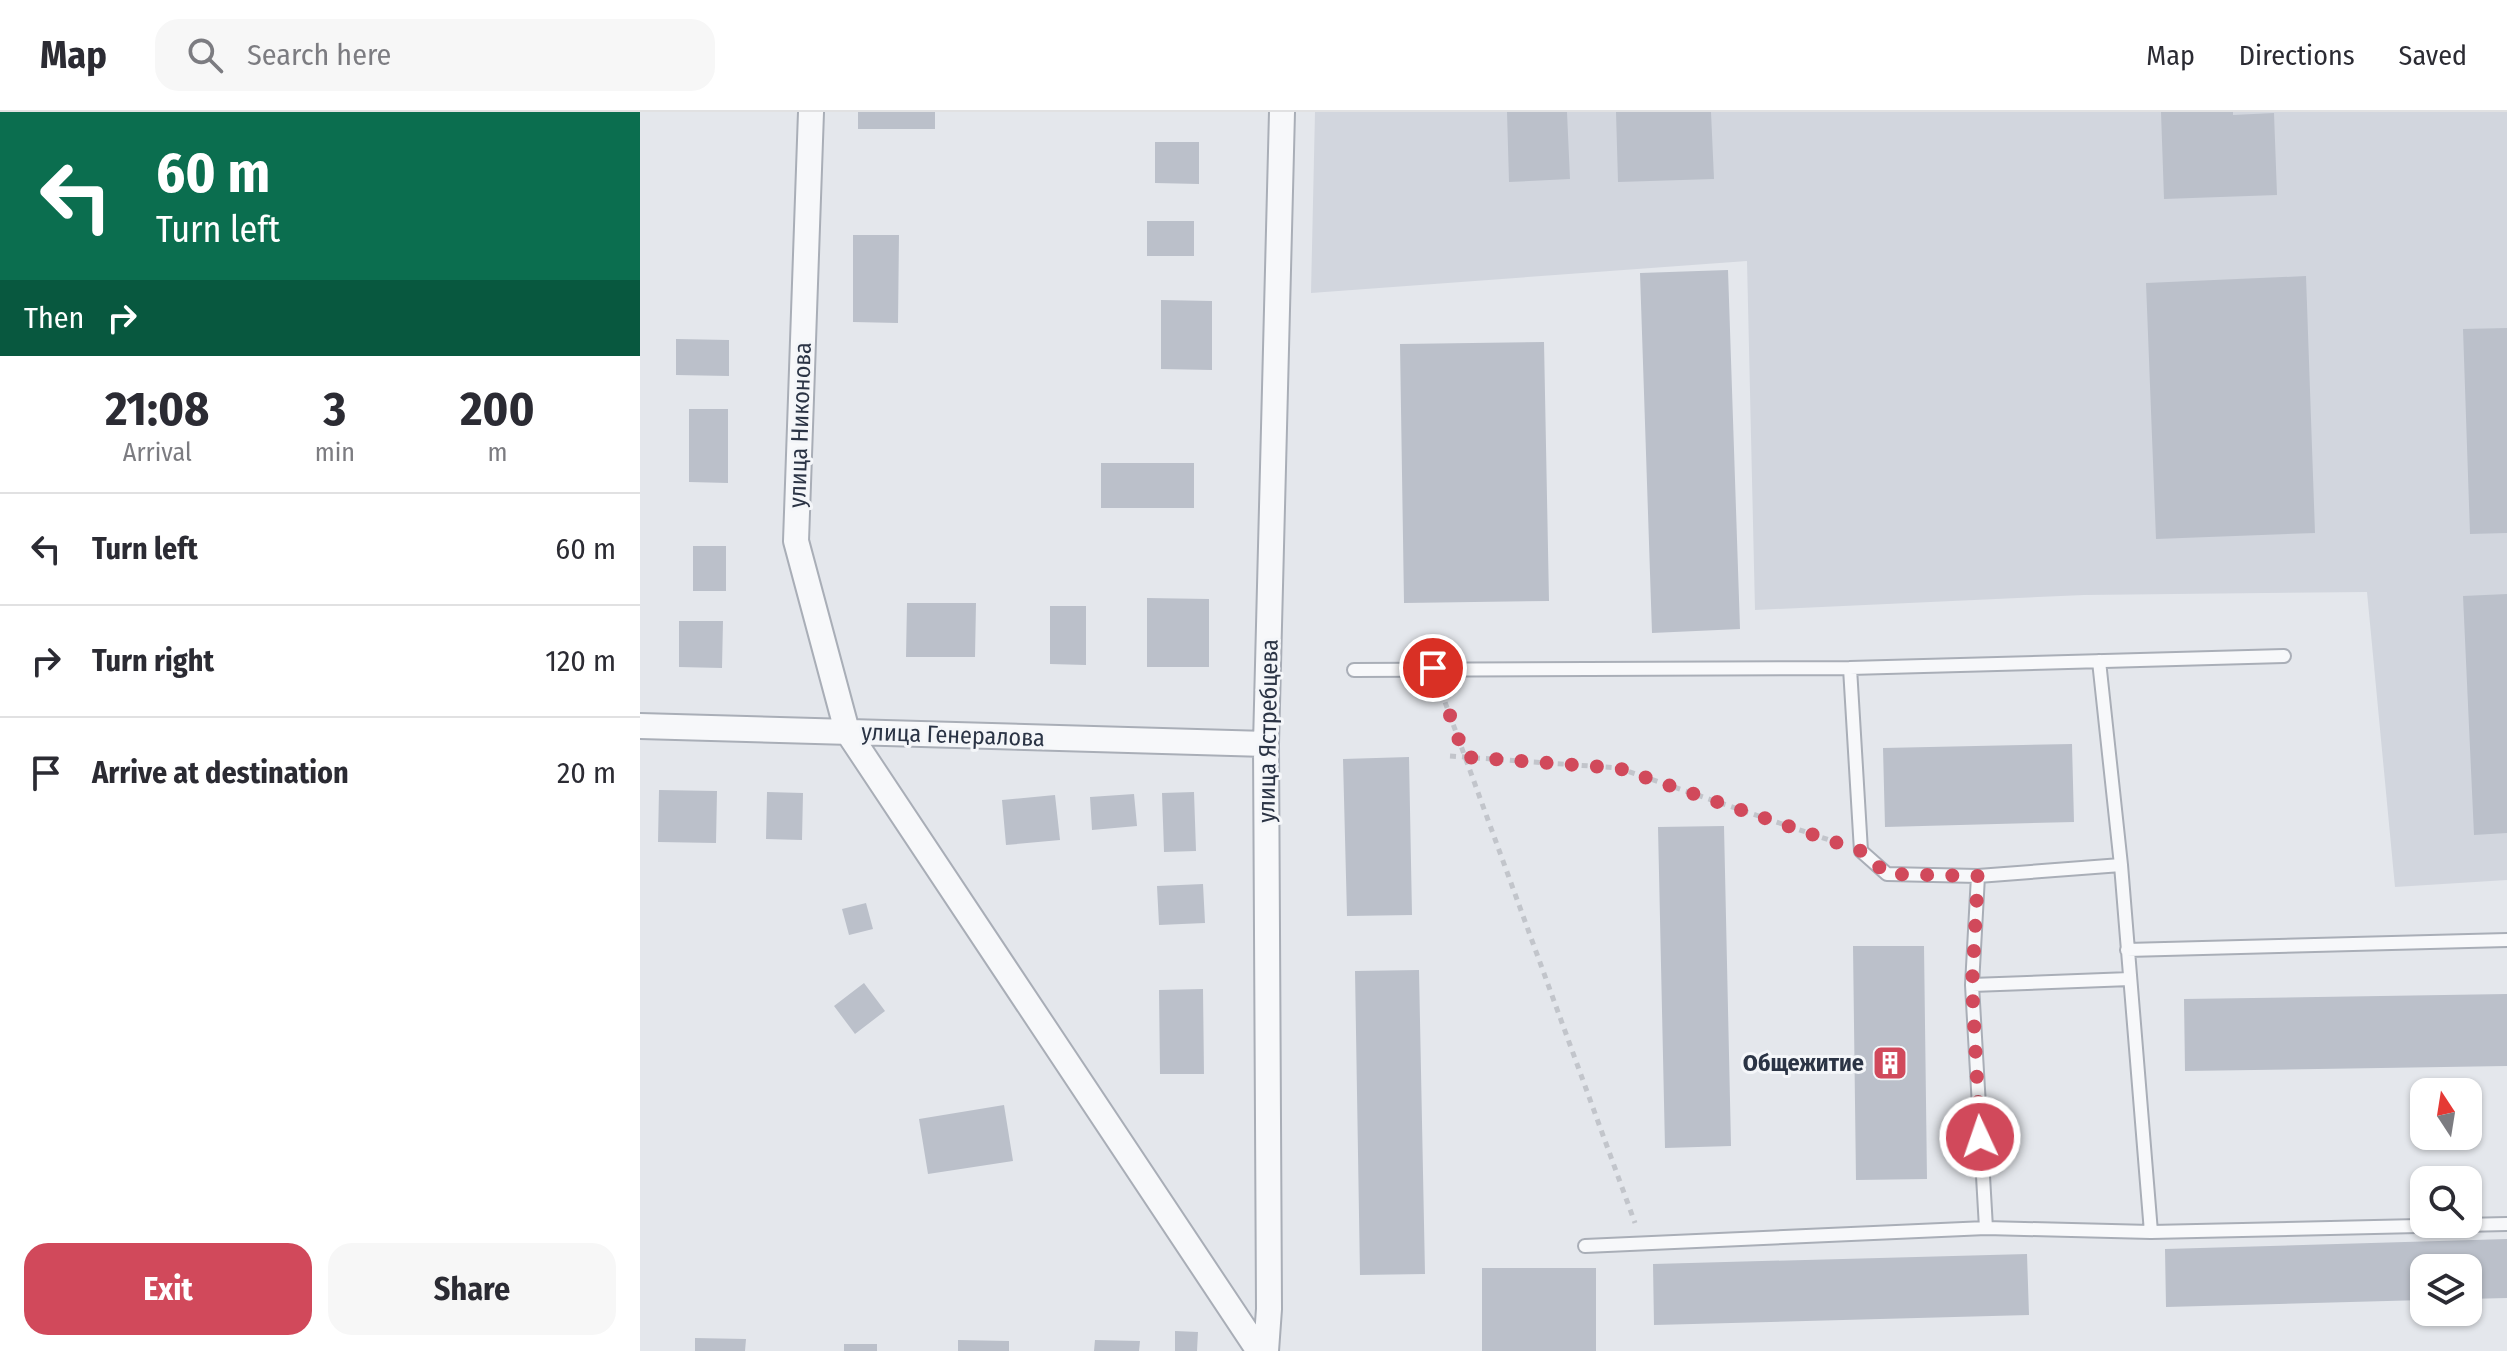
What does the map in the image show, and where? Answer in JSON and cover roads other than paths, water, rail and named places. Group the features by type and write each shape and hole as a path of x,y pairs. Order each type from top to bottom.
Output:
{"street":[{"name":"улица Никонова","path":"811,112 796,541 847,731 1259,1351"},
{"name":"улица Ястребцева","path":"1266,1351 1269,1309 1266,744 1282,112"},
{"name":"улица Генералова","path":"640,726 1266,744"}],"lane":[{"path":"1354,670 1850,668 2284,656"},
{"path":"2099,661 2121,865 2151,1232"},
{"path":"1850,668 1861,851 1887,874 1978,876 2121,865"},
{"path":"1978,876 1972,985 1986,1228"},
{"path":"2127,950 2507,940"},
{"path":"1972,985 2130,979"},
{"path":"1585,1246 1986,1228 2151,1232 2507,1224"}],"place":[{"name":"Общежитие","path":"1890,1063"}]}
